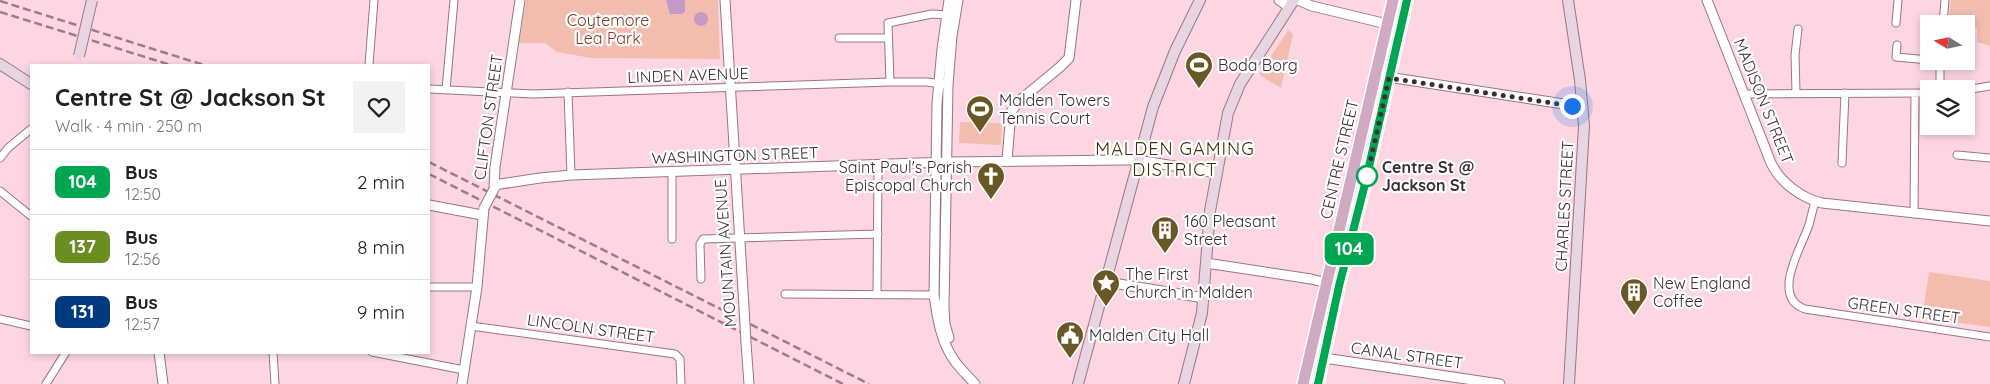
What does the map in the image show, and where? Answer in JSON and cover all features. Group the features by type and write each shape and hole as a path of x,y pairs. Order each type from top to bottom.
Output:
{"main road":[{"path":"78,60 92,0"},
{"path":"1078,384 1107,282 1138,160 1164,78 1184,31 1200,0"},
{"name":"CENTRE STREET","path":"1303,384 1393,0"},
{"name":"CENTRE STREET","path":"1318,384 1339,286 1365,184 1407,0"},
{"name":"CHARLES STREET","path":"1568,0 1583,107 1584,144 1569,384"},
{"path":"1184,384 1200,325 1204,298 1208,221 1226,122 1236,92 1291,4"},
{"path":"0,64 30,83"}],"street":[{"path":"368,64 374,0"},
{"path":"446,90 454,0"},
{"name":"CLIFTON STREET","path":"462,384 477,287 482,243 483,211 494,187 495,167 520,0"},
{"name":"MOUNTAIN AVENUE","path":"725,0 749,384"},
{"path":"950,0 938,83 934,295 938,320 947,347 954,360 975,384"},
{"path":"958,0 952,36 948,85 946,324 952,345 965,372"},
{"path":"1007,160 1011,112 1019,101 1069,58 1076,0"},
{"path":"1279,0 1291,4"},
{"path":"1298,0 1313,6 1387,24"},
{"name":"MADISON STREET","path":"1707,0 1776,172 1793,188 1815,201 1990,222"},
{"path":"1896,24 1898,0"},
{"path":"1944,15 1945,0"},
{"path":"890,82 889,22 932,14 947,15"},
{"path":"1796,92 1795,55 1798,29"},
{"path":"839,38 888,38"},
{"path":"1898,45 1896,57 1920,59"},
{"path":"1375,75 1583,107"},
{"name":"LINDEN AVENUE","path":"430,89 506,94 890,82 948,85"},
{"path":"1975,88 1990,86"},
{"path":"568,92 570,175"},
{"path":"1744,94 1796,92 1920,94"},
{"path":"1842,163 1846,93"},
{"path":"1914,214 1916,94"},
{"path":"0,158 8,148 30,130"},
{"path":"1957,155 1990,158"},
{"name":"WASHINGTON STREET","path":"494,187 540,178 570,175 1007,160 1138,160 1216,173"},
{"path":"877,295 878,165"},
{"path":"672,172 672,238"},
{"path":"0,191 30,213"},
{"name":"GREEN STREET","path":"1815,201 1809,225 1792,266 1791,298 1798,306 1814,311 1990,337"},
{"path":"430,205 483,211"},
{"path":"701,279 701,241 878,234"},
{"path":"1206,263 1339,286"},
{"path":"934,268 946,268"},
{"path":"1107,282 1204,298"},
{"path":"430,287 477,287"},
{"path":"785,294 934,295"},
{"path":"0,319 30,325"},
{"name":"LINCOLN STREET","path":"471,326 676,354 680,359 681,384"},
{"path":"1312,348 1324,358"},
{"path":"46,384 65,354"},
{"path":"160,354 163,384"},
{"path":"273,354 274,384"},
{"path":"382,354 464,370"},
{"name":"CANAL STREET","path":"1324,358 1500,384"}],"green space":[{"name":"Coytemore Lea Park","path":"526,0 718,0 720,59 591,58 557,52 545,43 519,43"},
{"path":"1951,0 1990,0 1990,46 1977,42 1975,15 1949,15"},
{"path":"1288,30 1293,34 1281,88 1261,76 1260,73"},
{"name":"Malden Towers Tennis Court","path":"960,122 1002,123 1001,145 959,143"},
{"path":"1929,272 1990,281 1990,327 1922,318"}],"shaded area":[{"path":"666,0 685,0 685,12 670,14"},
{"path":"698,12 704,12 708,19 704,26 698,26 694,22 694,16"}],"railway":[{"path":"0,1 201,64"},
{"path":"0,12 168,64"},
{"path":"430,163 869,384"},
{"path":"430,175 843,384"}],"bus line":[{"name":"104","path":"1318,384 1339,286 1372,155 1407,0"}],"place":[{"name":"Boda Borg","path":"1199,89"},
{"name":"Malden Towers Tennis Court","path":"980,133"},
{"name":"Centre St @ Jackson St","path":"1367,176"},
{"name":"Saint Paul's Parish Episcopal Church","path":"991,200"},
{"name":"160 Pleasant Street","path":"1165,254"},
{"name":"The First Church in Malden","path":"1106,307"},
{"name":"New England Coffee","path":"1634,316"},
{"name":"Malden City Hall","path":"1070,359"}],"district":[{"name":"MALDEN GAMING DISTRICT","path":"1175,159"}],"route":[{"path":"1367,176 1389,78 1572,106"}]}
